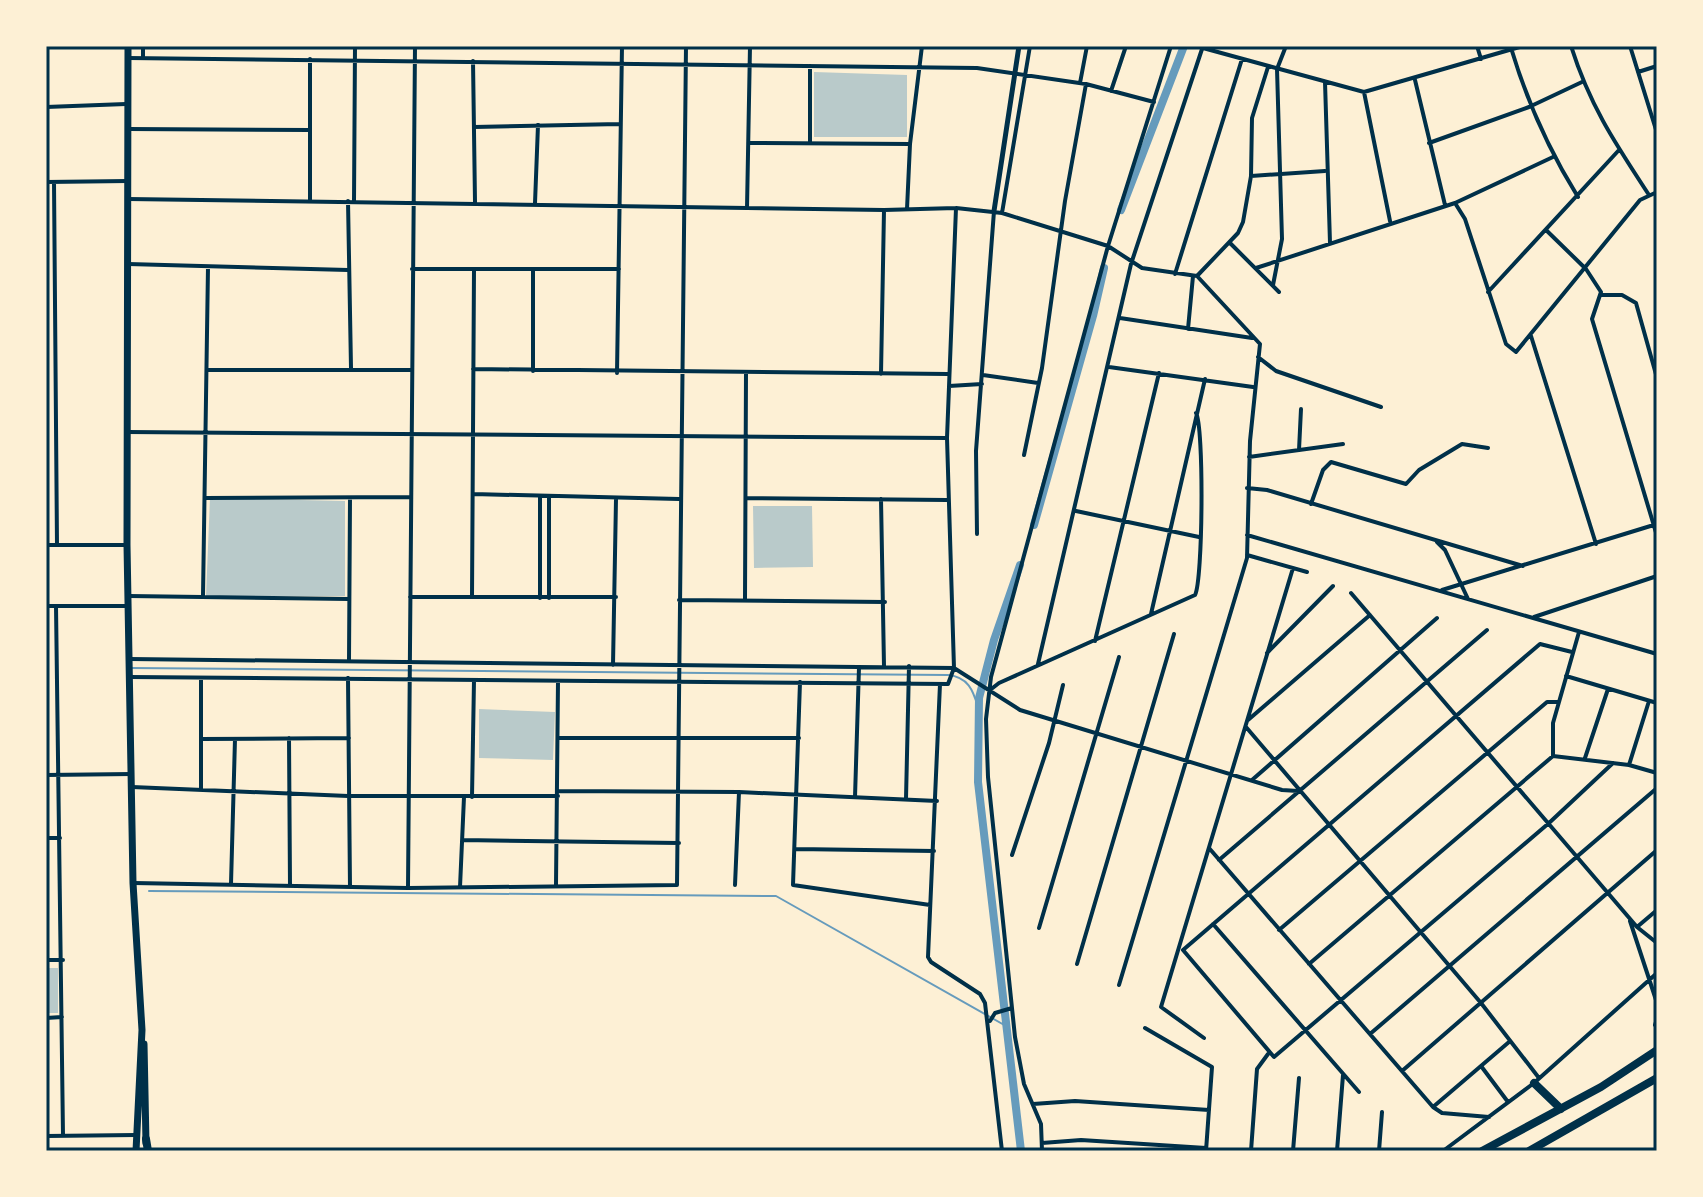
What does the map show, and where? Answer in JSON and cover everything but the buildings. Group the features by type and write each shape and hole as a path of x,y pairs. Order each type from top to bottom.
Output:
{"highway":[{"path":"1482,1151 1561,1109 1657,1050"},
{"path":"1529,1151 1657,1078"},
{"path":"1536,1081 1561,1109"},
{"path":"146,1139 147,1151"}],"main road":[{"path":"128,46 127,545 133,883 146,1057 146,1139"},
{"path":"136,1151 142,1030"}],"street":[{"path":"143,46 143,58"},
{"path":"351,368 348,270 355,46"},
{"path":"408,888 415,46"},
{"path":"617,373 622,46"},
{"path":"133,883 408,888 677,885 686,46"},
{"path":"747,208 750,46"},
{"path":"907,209 910,144 922,46"},
{"path":"977,534 976,451 994,211 1019,46"},
{"path":"1002,213 1030,46"},
{"path":"1024,455 1038,383 1087,46"},
{"path":"1111,91 1126,46"},
{"path":"1042,1151 1041,1124 1024,1084 1012,1008 988,777 990,690 1108,246 1171,46"},
{"path":"1273,285 1280,260 1282,173 1277,69 1286,46"},
{"path":"1477,46 1482,60"},
{"path":"1038,664 1131,264 1203,47 1364,92 1415,80 1523,46"},
{"path":"1571,46 1582,82 1601,123 1649,195"},
{"path":"1630,46 1657,133"},
{"path":"1512,50 1529,107 1553,157 1578,197"},
{"path":"128,58 622,61 977,68 1083,84 1155,102"},
{"path":"310,59 310,201"},
{"path":"1175,274 1242,59"},
{"path":"473,60 475,202"},
{"path":"810,66 810,144"},
{"path":"1638,72 1657,66"},
{"path":"1188,329 1195,276 1238,233 1248,207 1252,118 1268,67"},
{"path":"1415,80 1445,205"},
{"path":"1325,82 1330,244"},
{"path":"1429,143 1529,107 1582,82"},
{"path":"1364,92 1390,221"},
{"path":"46,107 129,104"},
{"path":"474,127 621,124"},
{"path":"535,203 538,125"},
{"path":"128,129 310,130"},
{"path":"749,143 910,144"},
{"path":"1488,292 1619,150"},
{"path":"1256,268 1390,221 1455,203 1553,157"},
{"path":"1251,176 1326,171"},
{"path":"46,182 128,181"},
{"path":"54,182 57,545"},
{"path":"1455,203 1465,219 1509,349 1520,350 1640,200 1657,192"},
{"path":"128,199 884,210 956,208 1002,213 1108,246 1131,264 1195,276 1260,344 1247,488 1247,555 1119,985"},
{"path":"130,677 951,682 954,668 947,438 956,208"},
{"path":"881,374 884,210"},
{"path":"1546,230 1586,269 1601,295"},
{"path":"1230,243 1279,292"},
{"path":"46,246 55,246"},
{"path":"128,264 348,270"},
{"path":"203,596 208,267"},
{"path":"412,269 619,269"},
{"path":"472,597 474,269"},
{"path":"533,269 533,371"},
{"path":"1601,295 1622,295 1636,303 1657,378"},
{"path":"1601,295 1592,319 1657,536"},
{"path":"1120,318 1254,338"},
{"path":"1531,336 1596,544"},
{"path":"1258,357 1276,371 1381,407"},
{"path":"1109,367 1254,387"},
{"path":"473,369 617,373 948,374"},
{"path":"207,370 411,370"},
{"path":"745,599 746,372"},
{"path":"1095,641 1159,373"},
{"path":"983,375 1038,383"},
{"path":"1151,614 1205,379"},
{"path":"949,386 982,384"},
{"path":"1299,450 1301,409"},
{"path":"990,690 1038,664 1095,641 1197,591 1201,437 1196,413"},
{"path":"127,432 947,438"},
{"path":"1249,457 1343,444"},
{"path":"1311,504 1323,470 1331,462 1406,484 1419,470 1462,444 1488,448"},
{"path":"1247,488 1523,566"},
{"path":"473,494 679,499"},
{"path":"540,496 540,598"},
{"path":"549,496 549,598"},
{"path":"206,498 411,497"},
{"path":"349,661 350,498"},
{"path":"746,498 948,500"},
{"path":"613,665 616,499"},
{"path":"881,499 884,666"},
{"path":"1076,511 1200,537"},
{"path":"1439,591 1655,525"},
{"path":"1247,535 1657,654"},
{"path":"1436,540 1445,550 1468,599"},
{"path":"46,545 127,545"},
{"path":"1247,555 1307,572"},
{"path":"1204,1038 1161,1007 1293,568"},
{"path":"1532,618 1657,576"},
{"path":"1267,653 1333,586"},
{"path":"1351,593 1637,927 1657,943"},
{"path":"129,596 349,599"},
{"path":"410,597 616,597"},
{"path":"679,600 885,602"},
{"path":"46,606 129,606"},
{"path":"56,606 63,1135"},
{"path":"1246,724 1370,615"},
{"path":"1251,780 1437,618"},
{"path":"1219,860 1487,630"},
{"path":"1553,756 1553,723 1579,632"},
{"path":"1077,964 1174,634"},
{"path":"1180,952 1540,644 1572,652"},
{"path":"1039,928 1119,657"},
{"path":"130,659 954,668 1020,710 1251,780 1298,791"},
{"path":"855,797 859,666"},
{"path":"906,799 909,666"},
{"path":"1566,676 1657,703"},
{"path":"201,678 201,790"},
{"path":"348,678 350,887"},
{"path":"472,797 474,680"},
{"path":"556,885 558,681"},
{"path":"800,682 793,885 931,906"},
{"path":"940,684 928,957 983,997 989,1023 1002,1151"},
{"path":"1012,855 1063,685"},
{"path":"1585,759 1608,689"},
{"path":"1629,765 1649,701"},
{"path":"1279,930 1547,702 1559,702"},
{"path":"1246,724 1298,791 1481,1003 1536,1081"},
{"path":"289,738 290,885"},
{"path":"201,739 349,738"},
{"path":"558,738 799,738"},
{"path":"231,884 235,739"},
{"path":"1309,964 1553,756 1629,765 1657,773"},
{"path":"1180,952 1268,1054 1277,1056 1419,931 1549,823 1613,763"},
{"path":"46,775 132,774"},
{"path":"132,787 409,797 739,792 937,801"},
{"path":"1370,1034 1451,968 1657,788"},
{"path":"735,885 739,792"},
{"path":"460,887 464,797"},
{"path":"46,838 60,838"},
{"path":"462,840 679,843"},
{"path":"1209,848 1433,1107 1442,1113 1489,1117"},
{"path":"796,849 934,851"},
{"path":"1402,1071 1657,850"},
{"path":"1637,927 1657,910"},
{"path":"1630,918 1657,1003"},
{"path":"1213,924 1359,1092"},
{"path":"46,960 63,960"},
{"path":"1443,1151 1536,1081 1657,973"},
{"path":"989,1023 995,1013 1012,1008"},
{"path":"46,1018 62,1017"},
{"path":"1042,1143 1081,1140 1206,1150 1212,1067 1145,1028"},
{"path":"1433,1107 1509,1042"},
{"path":"1251,1151 1257,1069 1268,1054"},
{"path":"1481,1066 1508,1103"},
{"path":"1337,1151 1343,1075"},
{"path":"1293,1151 1299,1078"},
{"path":"1033,1104 1075,1101 1209,1110"},
{"path":"1379,1151 1382,1112"},
{"path":"46,1136 136,1135"}],"shaded area":[{"path":"814,72 907,75 907,137 814,137"},
{"path":"210,498 345,501 345,596 206,596"},
{"path":"753,506 812,506 813,567 754,568"},
{"path":"479,709 555,712 553,760 479,758"},
{"path":"46,968 58,968 58,1013 46,1013"}],"waterway":[{"path":"1121,210 1184,46"},
{"path":"1034,525 1104,268"},
{"path":"1020,565 994,640 979,698 978,782 1021,1151"},
{"path":"131,668 948,675 960,678 969,685 978,707"},
{"path":"149,891 776,896 1006,1026"}]}
